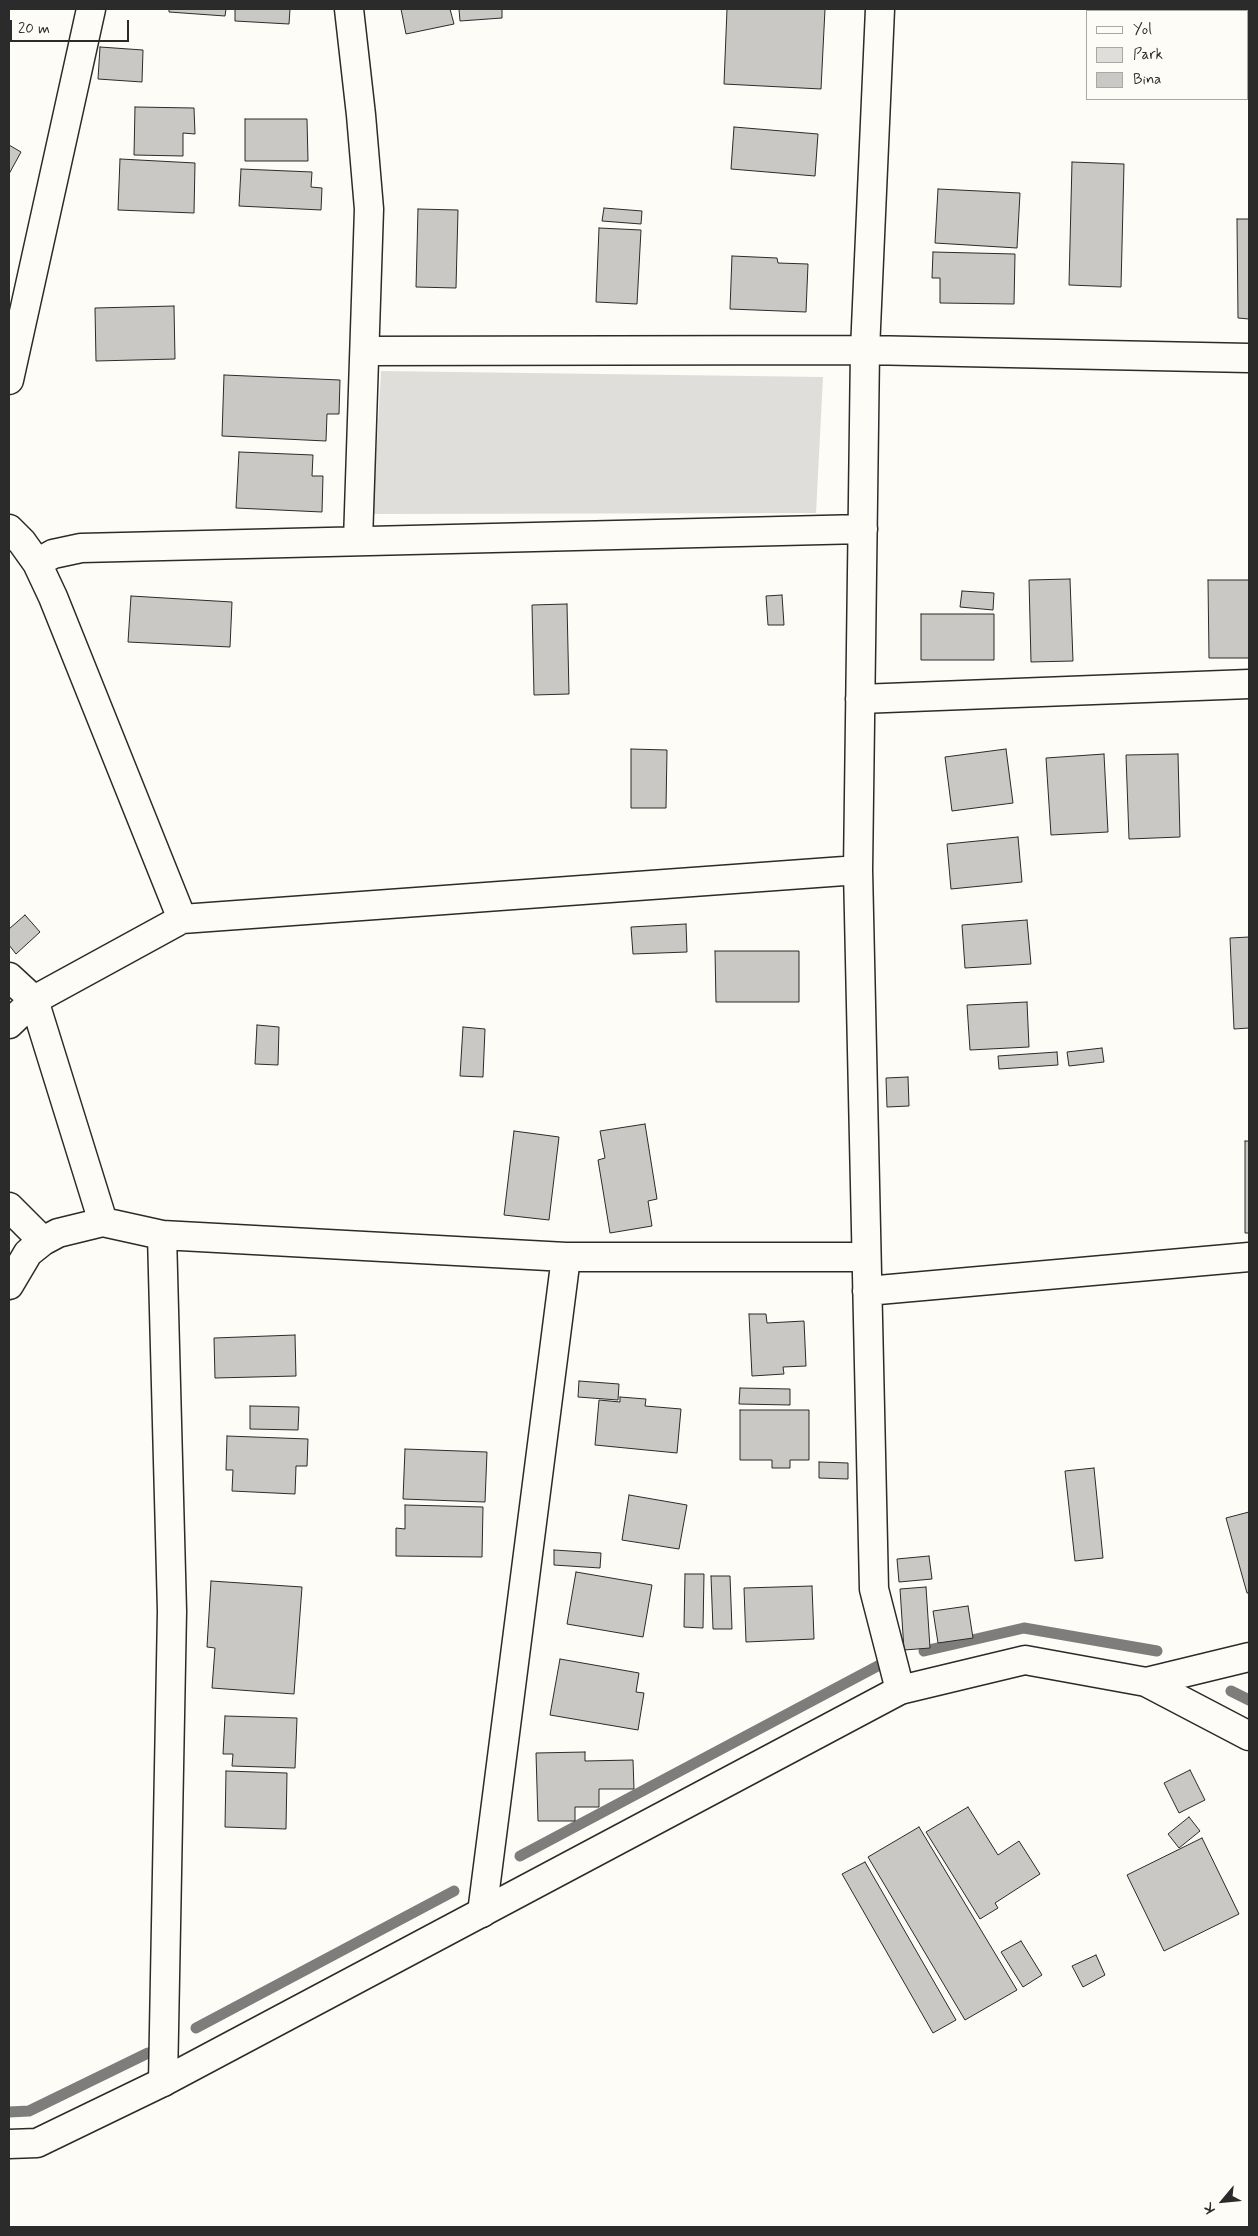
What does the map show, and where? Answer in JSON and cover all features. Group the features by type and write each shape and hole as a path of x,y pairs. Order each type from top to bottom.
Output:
{"street":[{"path":"9,380 90,9"},
{"path":"349,9 362,115 368,209 366,351 358,541"},
{"path":"880,9 865,350 858,870 874,1589 900,1690"},
{"path":"366,351 865,350 1249,358"},
{"path":"9,529 37,563 53,597 182,919"},
{"path":"37,563 53,554 81,548 863,529"},
{"path":"860,700 1249,684"},
{"path":"9,1024 34,1000 182,919 858,870"},
{"path":"9,977 34,1000 103,1222"},
{"path":"9,1207 42,1241"},
{"path":"9,1285 28,1253 42,1241 58,1233 103,1222 162,1235 566,1257 866,1257"},
{"path":"162,1235 172,1611 163,2082"},
{"path":"482,1913 566,1257"},
{"path":"867,1291 1249,1257"},
{"path":"1146,1682 1249,1656"},
{"path":"9,2144 37,2143 163,2082 900,1690 1025,1660 1146,1682 1249,1736"}],"green space":[{"path":"381,371 823,377 816,513 373,514"}],"building":[{"path":"169,9 226,9 225,16 169,12"},
{"path":"235,9 290,9 289,24 235,21"},
{"path":"401,9 450,9 454,24 406,34"},
{"path":"459,9 502,9 502,18 460,21"},
{"path":"727,9 825,9 821,89 724,84"},
{"path":"1197,9 1223,9 1223,10"},
{"path":"1249,9 1249,74 1248,10 1236,10"},
{"path":"100,47 143,50 142,82 98,79"},
{"path":"135,107 194,108 195,134 183,133 183,156 134,155"},
{"path":"245,119 307,119 308,161 245,161"},
{"path":"734,127 818,134 815,176 731,169"},
{"path":"9,145 21,152 9,174"},
{"path":"120,159 195,163 194,213 118,210"},
{"path":"1072,162 1124,164 1121,287 1069,285"},
{"path":"241,169 312,172 311,187 322,188 321,210 239,206"},
{"path":"938,189 1020,193 1017,248 935,243"},
{"path":"604,208 642,211 641,224 602,221"},
{"path":"418,209 458,210 456,288 416,287"},
{"path":"1237,219 1249,219 1249,319 1238,318"},
{"path":"599,228 641,230 637,304 596,302"},
{"path":"933,252 1015,254 1014,304 940,303 940,278 932,278"},
{"path":"732,256 777,258 778,263 808,264 806,312 730,309"},
{"path":"174,306 175,359 96,361 95,308"},
{"path":"224,375 340,380 339,414 327,414 326,441 222,436"},
{"path":"239,452 313,455 312,476 323,476 322,512 236,508"},
{"path":"1070,579 1073,661 1031,662 1029,580"},
{"path":"1208,580 1249,580 1249,658 1209,658"},
{"path":"962,591 994,593 993,610 960,607"},
{"path":"782,595 784,625 768,625 766,596"},
{"path":"131,596 232,602 230,647 128,642"},
{"path":"567,604 569,694 534,695 532,605"},
{"path":"921,614 994,614 994,660 921,660"},
{"path":"631,749 667,750 666,808 631,808"},
{"path":"1006,749 1013,803 952,811 945,757"},
{"path":"1104,754 1108,832 1051,835 1046,758"},
{"path":"1178,754 1180,837 1129,839 1126,755"},
{"path":"1018,837 1022,882 951,889 947,844"},
{"path":"25,915 40,932 16,954 9,945 9,929"},
{"path":"1027,920 1031,964 965,968 962,925"},
{"path":"686,924 687,952 633,954 631,927"},
{"path":"1249,937 1249,1028 1234,1029 1230,938"},
{"path":"715,951 799,951 799,1002 716,1002"},
{"path":"1027,1002 1029,1047 970,1050 967,1005"},
{"path":"257,1025 279,1027 278,1065 255,1064"},
{"path":"463,1027 485,1029 483,1077 460,1076"},
{"path":"1102,1048 1104,1062 1069,1066 1067,1052"},
{"path":"1057,1052 1058,1065 999,1069 998,1056"},
{"path":"908,1077 909,1106 887,1107 886,1078"},
{"path":"645,1124 657,1199 648,1201 652,1226 610,1233 598,1160 605,1158 600,1131"},
{"path":"514,1131 559,1137 549,1220 504,1215"},
{"path":"1245,1141 1249,1141 1249,1233 1245,1233"},
{"path":"749,1314 766,1314 767,1323 804,1321 806,1366 783,1367 784,1374 752,1376"},
{"path":"295,1335 296,1376 215,1378 214,1338"},
{"path":"579,1381 619,1384 618,1400 578,1397"},
{"path":"740,1388 790,1389 790,1405 739,1404"},
{"path":"620,1397 646,1399 645,1406 681,1409 677,1453 595,1445 599,1400 620,1402"},
{"path":"250,1406 299,1407 298,1430 250,1429"},
{"path":"740,1410 809,1410 809,1460 790,1460 790,1468 772,1468 772,1460 740,1460"},
{"path":"227,1436 308,1439 307,1466 296,1466 295,1494 232,1491 233,1470 226,1470"},
{"path":"405,1449 487,1452 485,1502 403,1499"},
{"path":"819,1462 848,1463 848,1479 819,1478"},
{"path":"1094,1468 1103,1558 1075,1561 1065,1471"},
{"path":"629,1495 687,1505 679,1549 622,1540"},
{"path":"405,1505 483,1507 482,1557 396,1556 396,1528 405,1529"},
{"path":"1249,1512 1249,1593 1247,1593 1226,1518"},
{"path":"554,1550 601,1553 600,1568 554,1565"},
{"path":"929,1556 932,1579 899,1582 897,1559"},
{"path":"576,1572 652,1585 643,1637 567,1624"},
{"path":"685,1574 704,1574 703,1628 684,1627"},
{"path":"711,1576 730,1576 732,1629 713,1629"},
{"path":"211,1581 302,1587 294,1694 212,1688 215,1648 207,1647"},
{"path":"812,1586 814,1639 746,1642 744,1588"},
{"path":"926,1587 930,1648 904,1650 900,1589"},
{"path":"968,1606 973,1638 938,1643 933,1611"},
{"path":"560,1659 639,1673 636,1692 644,1693 638,1730 550,1715"},
{"path":"225,1716 297,1718 295,1768 232,1766 233,1754 223,1754"},
{"path":"585,1752 585,1761 633,1760 634,1789 599,1789 599,1807 575,1807 575,1821 538,1821 536,1753"},
{"path":"1190,1770 1205,1800 1179,1813 1164,1783"},
{"path":"226,1771 287,1773 286,1829 225,1827"},
{"path":"968,1807 998,1855 1019,1841 1040,1874 995,1903 998,1908 980,1919 926,1832"},
{"path":"1189,1817 1200,1831 1179,1848 1168,1834"},
{"path":"919,1827 1017,1990 965,2020 868,1857"},
{"path":"1202,1838 1239,1914 1164,1951 1127,1875"},
{"path":"865,1862 956,2020 933,2033 842,1874"},
{"path":"1021,1941 1042,1975 1023,1987 1001,1952"},
{"path":"1096,1955 1105,1975 1083,1987 1072,1966"}],"waterway":[{"path":"924,1651 1024,1628 1157,1651"},
{"path":"520,1856 889,1660"},
{"path":"1231,1691 1249,1700"},
{"path":"196,2028 454,1891"},
{"path":"9,2112 29,2111 148,2053"}]}
